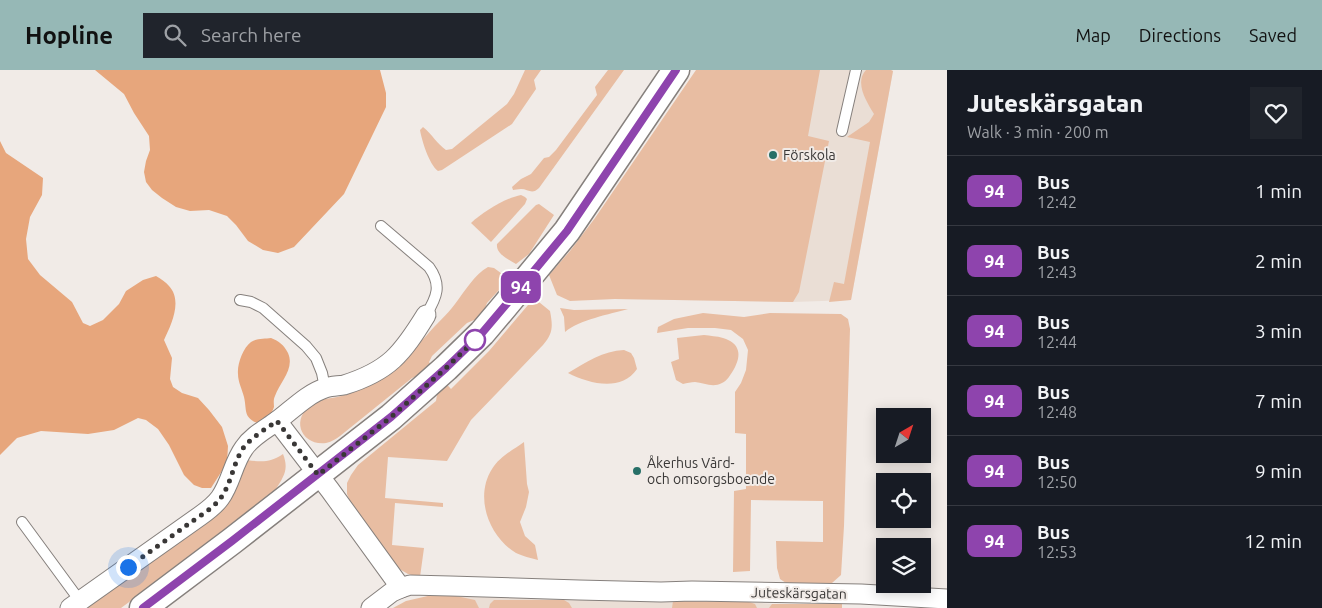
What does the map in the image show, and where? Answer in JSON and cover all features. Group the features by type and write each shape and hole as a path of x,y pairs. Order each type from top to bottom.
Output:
{"street":[{"path":"143,608 391,417 489,326 567,231 676,70"},
{"path":"75,604 213,506 220,499 228,484 244,447 254,437 307,397 325,388 342,385 384,367 408,343 426,315"},
{"path":"277,421 401,588 392,592 371,608"},
{"name":"Juteskärsgatan","path":"401,588 410,585 661,592 861,594 947,599"}],"lane":[{"path":"842,131 856,70"},
{"path":"381,226 429,267 434,275 437,288 433,303 426,315"},
{"path":"240,300 251,302 263,308 306,346 316,358 325,388"},
{"path":"22,522 75,604"}],"shaded area":[{"path":"95,70 380,70 386,93 386,107 344,194 294,247 278,253 263,250 248,241 227,216 209,210 190,211 176,207 152,190 146,182 144,172 150,150 149,136 124,94"},
{"path":"525,70 541,70 534,80 536,89 512,124 438,171 429,158 420,130 423,127 443,148 446,150 452,149 507,104 514,94"},
{"path":"608,70 624,70 539,188 532,191 513,190 512,187 521,179 531,174 544,158 549,157 556,150 597,95 595,87"},
{"name":"Förskola","path":"696,70 820,70 808,136 829,141 799,292 793,302 615,299 570,301 557,295 549,275 595,218"},
{"name":"Förskola","path":"724,70 893,71 851,300 793,302 615,299"},
{"path":"866,70 893,71 851,300 829,302 834,282 844,284 870,142 847,137 869,122 874,114 861,86"},
{"path":"0,141 6,153 43,178 42,195 30,217 26,239 28,259 40,275 72,302 83,323 90,326 103,320 119,304 126,291 143,280 156,276 166,283 173,292 175,299 174,313 164,340 172,358 170,379 173,387 182,393 198,398 209,410 222,427 228,446 227,463 211,488 202,488 194,485 184,475 169,445 158,429 146,420 138,418 114,430 88,434 41,431 17,438 0,455"},
{"path":"521,195 527,199 525,204 491,242 471,223 494,206"},
{"path":"539,204 554,215 529,254 516,264 498,251 497,244"},
{"path":"488,267 494,268 509,279 487,303 479,325 474,320 467,323 432,356 429,362 435,371 412,378 333,440 326,443 317,443 305,436 300,424 305,410 318,401 341,396 358,389 397,366 449,312 474,279"},
{"path":"534,298 550,311 552,326 549,337 471,420 447,461 388,457 385,498 443,503 443,507 395,503 392,545 424,548 420,577 408,574 396,567 354,511 347,494 347,483 358,465 436,401 439,383 442,379 451,389 489,351"},
{"path":"560,308 574,310 628,309 586,321 565,332 564,317"},
{"path":"703,313 744,317 770,313 841,314 848,319 850,329 844,526 841,575 832,583 789,585 780,579 777,568 776,541 823,542 823,501 751,500 750,571 733,572 734,491 746,489 746,434 735,433 735,392 746,370 748,350 743,339 731,330 688,328 657,333 658,327 674,319"},
{"path":"704,335 721,337 733,343 739,354 737,364 727,379 719,384 690,382 683,384 676,380 671,362 679,359 677,338"},
{"path":"271,338 285,348 290,364 274,397 273,410 267,417 257,423 249,418 246,413 238,366 243,352 251,342 258,339"},
{"path":"624,350 631,353 637,369 623,381 605,384 595,383 568,373 602,355"},
{"path":"524,442 529,492 520,522 525,536 535,545 538,560 518,554 506,546 492,527 487,516 485,504 484,492 492,469 502,457"},
{"path":"283,454 286,468 276,489 194,554 121,608 81,608 217,515 222,510 247,460 265,461"},
{"path":"432,595 772,604 842,604 842,608 396,608"},
{"path":"432,595 456,596 475,600 479,608 393,608 406,601"},
{"path":"494,600 564,600 572,608 489,608"},
{"path":"673,601 749,602 755,604 757,608 672,608"},
{"path":"772,604 842,604 842,608 769,608"}],"bus line":[{"name":"94","path":"143,608 391,417 446,368 489,326 567,231 676,70"}],"place":[{"name":"Förskola","path":"773,155"},
{"name":"Åkerhus Vård- och omsorgsboende","path":"637,471"}],"route":[{"path":"128,567 213,506 220,499 228,484 244,447 254,437 277,421 318,475 391,417 475,340"}]}
